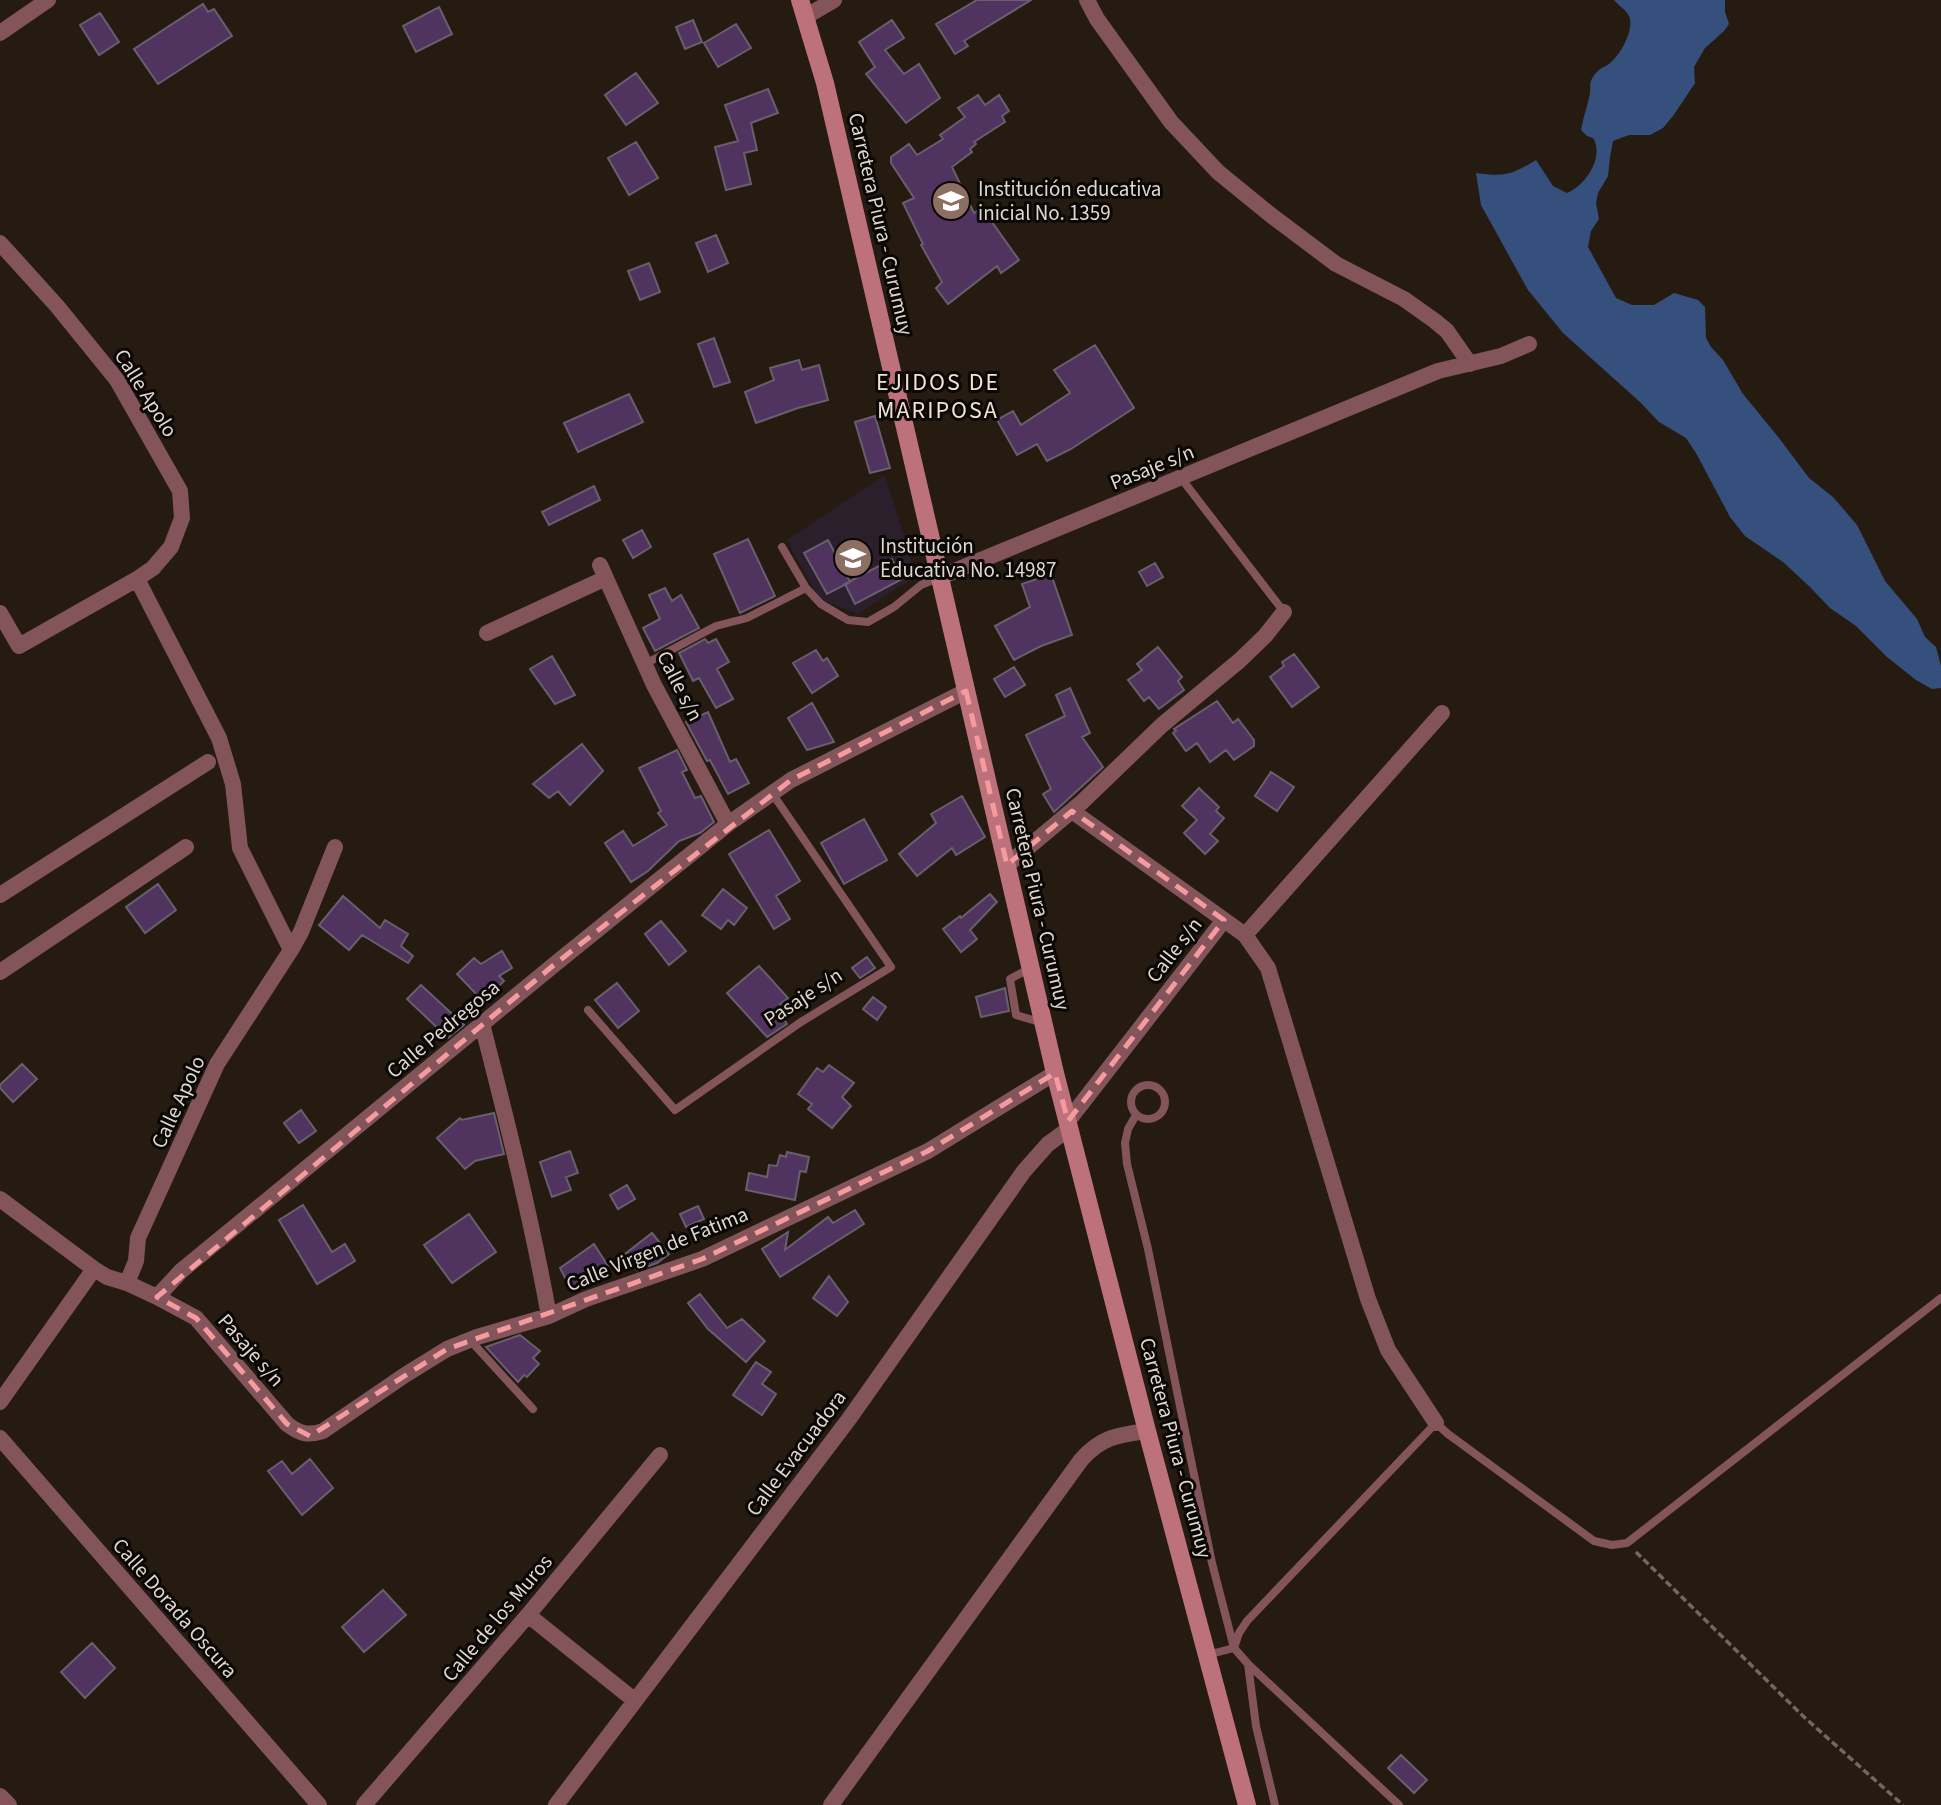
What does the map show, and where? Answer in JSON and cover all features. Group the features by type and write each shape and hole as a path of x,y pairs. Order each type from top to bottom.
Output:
{"main road":[{"name":"Carretera Piura - Curumuy","path":"802,8 825,83 1055,1073 1247,1805"}],"street":[{"path":"0,33 48,0"},
{"path":"802,8 834,0"},
{"path":"1087,0 1097,19 1171,122 1219,172 1336,264 1404,299 1441,326 1470,364"},
{"name":"Calle Apolo","path":"0,243 57,306 117,380 180,491 182,518 171,547 153,568 19,646 0,613"},
{"name":"Pasaje s/n","path":"940,577 1438,371 1501,356 1529,344"},
{"name":"Calle s/n","path":"487,633 603,572 645,664 728,824"},
{"path":"137,579 219,737 233,784 240,848 291,950"},
{"path":"1007,865 1072,811 1162,725 1239,661 1265,636 1284,612"},
{"name":"Calle Pedregosa","path":"157,1297 181,1272 728,824 791,780 966,691"},
{"path":"1245,936 1442,713"},
{"path":"0,895 208,762"},
{"name":"Calle s/n","path":"1069,1124 1224,920 1072,811"},
{"path":"0,972 186,847"},
{"name":"Calle Apolo","path":"127,1283 136,1261 138,1238 217,1064 301,933 335,847"},
{"path":"1224,920 1245,936 1268,968 1368,1299 1388,1350 1436,1423"},
{"path":"482,1024 511,1136 550,1316"},
{"name":"Calle Virgen de Fatima","path":"310,1436 323,1431 447,1349 550,1316 586,1300 702,1259 928,1151 1055,1073"},
{"name":"Calle Evacuadora","path":"556,1805 849,1419 1024,1171 1069,1124"},
{"path":"0,1199 94,1269 157,1297"},
{"path":"0,1402 94,1269"},
{"name":"Pasaje s/n","path":"157,1297 196,1318 287,1424 310,1436"},
{"path":"831,1805 1081,1460 1101,1441 1147,1431"},
{"name":"Calle Dorada Oscura","path":"0,1438 319,1805"},
{"name":"Calle de los Muros","path":"364,1805 528,1615 660,1455"},
{"path":"528,1615 634,1700"},
{"path":"0,1796 9,1805"}],"lane":[{"path":"1181,478 1284,612"},
{"name":"Pasaje s/n","path":"782,547 806,588 821,604 848,620 868,622 894,607 922,585 940,577"},
{"path":"645,664 716,626 747,618 806,588"},
{"name":"Pasaje s/n","path":"588,1010 674,1110 801,1022 891,967 772,793"},
{"path":"1031,968 1010,979 1016,1015 1043,1024"},
{"path":"1148,1085 1160,1089 1166,1100 1161,1115 1151,1120 1136,1115 1131,1099 1137,1089 1148,1085"},
{"path":"1136,1115 1128,1129 1125,1143 1126,1164 1148,1249 1212,1563 1234,1648 1399,1805"},
{"path":"1234,1648 1247,1621 1436,1423 1594,1541 1612,1545 1627,1544 1941,1298"},
{"path":"470,1340 533,1409"},
{"path":"1207,1654 1234,1648"},
{"path":"1248,1664 1256,1726 1275,1805"}],"path":[{"path":"1627,1544 1804,1717 1903,1805"}],"highlighted area":[{"path":"966,691 1007,865 1072,811 1224,920 1068,1121 1055,1073 928,1151 702,1259 447,1349 310,1436 287,1424 196,1318 157,1297 555,964 791,780"}],"shaded area":[{"name":"Institución Educativa No. 14987","path":"885,475 916,576 858,614 819,599 787,540"}],"water":[{"path":"1614,0 1725,0 1729,24 1705,48 1694,67 1695,83 1663,128 1650,135 1629,135 1613,141 1608,176 1598,193 1596,203 1599,219 1591,231 1588,247 1616,298 1632,305 1654,305 1674,293 1698,300 1705,307 1706,338 1711,347 1723,360 1743,394 1809,478 1833,497 1857,525 1885,581 1917,619 1925,637 1936,647 1941,666 1941,688 1932,689 1916,680 1887,657 1856,626 1830,608 1783,562 1745,536 1730,517 1686,438 1659,422 1563,333 1528,290 1481,205 1476,173 1508,174 1536,160 1553,186 1567,193 1586,178 1597,154 1593,138 1581,130 1591,81 1600,69 1618,55 1630,28 1629,16"}],"building":[{"path":"977,0 1031,0 964,41 968,46 955,54 936,24"},
{"path":"203,4 208,12 214,9 232,36 158,84 134,49"},
{"path":"439,7 452,34 416,52 403,26"},
{"path":"100,13 119,42 99,55 80,25"},
{"path":"693,20 702,42 685,49 676,27"},
{"path":"892,20 904,38 885,50 904,74 919,64 940,98 906,123 866,74 875,67 859,42"},
{"path":"736,24 751,48 718,67 704,43"},
{"path":"636,73 658,103 626,125 605,95"},
{"path":"768,89 778,113 751,123 757,150 744,153 751,184 726,190 715,147 738,141 725,105"},
{"path":"978,95 985,105 999,95 1009,111 1002,116 1005,122 974,142 976,144 970,149 972,152 952,167 974,213 982,208 1019,260 1001,273 997,266 948,304 936,288 942,282 921,245 923,244 903,203 914,198 891,163 891,157 909,144 917,155 943,139 940,135 965,117 958,108"},
{"path":"636,142 658,178 629,195 608,158"},
{"path":"716,235 728,263 708,272 696,243"},
{"path":"649,263 660,292 640,300 628,271"},
{"path":"714,338 730,382 714,387 698,344"},
{"path":"1095,345 1134,408 1071,449 1047,461 1037,444 1017,455 997,420 1013,411 1021,425 1070,393 1054,370"},
{"path":"799,360 802,370 819,365 828,400 756,423 745,392 774,380 770,368"},
{"path":"629,394 643,422 578,452 564,423"},
{"path":"875,416 890,468 870,473 855,422"},
{"path":"594,486 600,500 549,525 542,512"},
{"path":"642,530 651,547 633,558 623,540"},
{"path":"748,539 775,596 740,613 714,554"},
{"path":"828,540 850,582 827,594 804,553"},
{"path":"892,559 902,579 855,604 845,584"},
{"path":"1155,563 1163,577 1147,586 1139,572"},
{"path":"1051,574 1072,635 1041,646 1014,660 995,626 1030,607 1022,584"},
{"path":"665,588 672,601 681,595 699,628 655,651 643,628 660,619 649,595"},
{"path":"705,639 708,643 716,639 729,662 717,669 733,699 716,708 699,678 693,681 679,653"},
{"path":"1158,647 1182,677 1178,681 1184,690 1159,709 1149,697 1144,701 1128,680 1142,670 1137,664"},
{"path":"816,650 823,661 827,658 838,676 812,693 793,663"},
{"path":"1294,654 1319,687 1292,707 1270,677 1284,666 1282,662"},
{"path":"552,656 575,695 555,704 530,669"},
{"path":"1014,667 1025,685 1005,697 994,679"},
{"path":"1070,688 1090,733 1082,737 1103,767 1054,812 1043,794 1051,789 1026,735 1065,716 1056,695"},
{"path":"1217,701 1233,723 1238,719 1254,740 1254,746 1234,760 1226,750 1210,762 1197,743 1186,751 1173,733 1176,731 1174,729"},
{"path":"812,703 834,742 807,750 788,718"},
{"path":"708,712 730,762 736,759 749,783 728,794 686,722"},
{"path":"582,744 603,771 570,805 558,791 549,798 533,784"},
{"path":"677,750 687,770 682,772 695,798 701,796 714,822 700,833 679,841 648,871 631,882 605,843 623,831 633,846 667,825 658,813 661,811 639,768"},
{"path":"1271,772 1294,787 1277,811 1255,796"},
{"path":"1199,788 1219,807 1216,811 1224,818 1210,834 1218,841 1205,854 1184,833 1197,820 1182,806"},
{"path":"962,796 985,837 956,855 952,848 917,876 899,854 936,823 931,814"},
{"path":"864,819 887,860 844,884 821,843"},
{"path":"769,830 800,881 776,896 790,919 774,929 729,854"},
{"path":"158,884 176,910 145,933 126,907"},
{"path":"723,889 747,908 734,925 728,920 721,929 702,915"},
{"path":"990,894 997,902 970,930 977,939 961,952 943,929"},
{"path":"343,896 380,928 385,920 408,934 401,946 413,956 408,963 362,935 349,950 319,925"},
{"path":"661,921 686,951 669,965 645,934"},
{"path":"502,951 512,968 499,976 504,981 483,1001 457,974 474,958 481,964"},
{"path":"867,957 875,968 860,978 852,968"},
{"path":"759,966 788,998 780,1004 788,1012 782,1017 787,1024 767,1037 727,993"},
{"path":"617,983 639,1011 618,1028 595,1000"},
{"path":"421,985 464,1025 448,1038 407,999"},
{"path":"1005,988 1009,1011 981,1017 976,997"},
{"path":"873,997 886,1007 877,1020 863,1009"},
{"path":"22,1064 37,1079 13,1102 0,1085"},
{"path":"829,1065 854,1083 842,1097 851,1106 832,1128 808,1109 812,1104 798,1094 817,1068 823,1072"},
{"path":"301,1110 316,1131 299,1143 284,1123"},
{"path":"494,1113 504,1154 475,1161 465,1169 437,1138 460,1118 462,1120"},
{"path":"570,1151 578,1173 566,1177 571,1190 552,1197 540,1162"},
{"path":"787,1152 809,1157 806,1172 800,1171 795,1200 746,1190 749,1173 767,1177 769,1165 777,1166 780,1155 786,1157"},
{"path":"627,1185 635,1199 618,1209 610,1195"},
{"path":"303,1205 332,1252 345,1244 355,1261 317,1284 279,1220"},
{"path":"698,1206 704,1219 686,1227 680,1214"},
{"path":"855,1210 864,1224 780,1277 762,1249 788,1232 785,1250 828,1217 833,1223"},
{"path":"469,1214 496,1252 452,1283 424,1245"},
{"path":"652,1233 669,1254 657,1263 637,1270 625,1254"},
{"path":"594,1244 608,1266 571,1289 560,1268"},
{"path":"829,1276 848,1302 837,1316 813,1298"},
{"path":"700,1294 727,1328 742,1319 765,1341 746,1362 708,1329 688,1303"},
{"path":"520,1335 540,1351 533,1358 539,1364 518,1382 486,1347"},
{"path":"756,1362 771,1372 762,1384 776,1394 762,1415 733,1395"},
{"path":"310,1459 333,1488 302,1515 268,1471 282,1461 292,1474"},
{"path":"383,1590 406,1615 364,1652 342,1627"},
{"path":"92,1643 115,1668 85,1698 61,1672"},
{"path":"1401,1755 1427,1780 1414,1793 1388,1768"}],"place":[{"name":"Institución educativa inicial No. 1359","path":"951,201"},
{"name":"Institución Educativa No. 14987","path":"853,558"}],"district":[{"name":"EJIDOS DE MARIPOSA","path":"938,396"}]}
